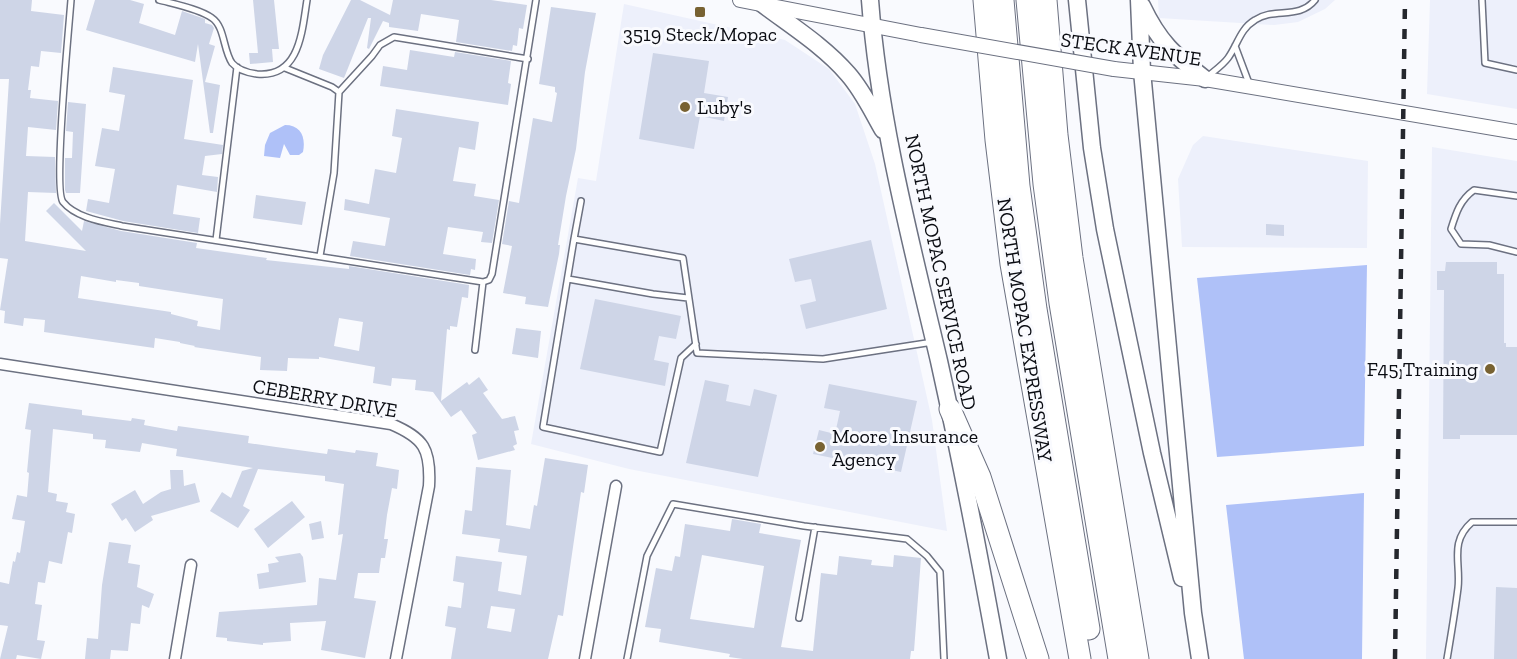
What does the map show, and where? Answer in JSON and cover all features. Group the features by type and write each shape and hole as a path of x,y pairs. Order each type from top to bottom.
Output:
{"highway":[{"name":"NORTH MOPAC EXPRESSWAY","path":"984,0 996,141 1011,264 1080,659"},
{"path":"1003,0 1019,186 1036,309 1094,659"},
{"path":"1027,0 1044,184 1060,303 1119,659"},
{"path":"1046,0 1057,135 1072,258 1138,659"},
{"path":"950,409 980,477 1038,659"}],"main road":[{"name":"NORTH MOPAC SERVICE ROAD","path":"870,0 880,85 891,145 963,471 998,659"},
{"path":"1077,0 1090,137 1105,229 1175,555 1193,613"},
{"path":"1139,0 1142,71 1193,613 1200,659"},
{"path":"1139,0 1153,28 1164,42 1177,57 1205,79"},
{"path":"760,3 813,42 848,74 862,93 891,145"}],"street":[{"name":"STECK AVENUE","path":"740,0 1114,69 1205,79 1517,132"},
{"name":"CEBERRY DRIVE","path":"0,364 390,424 412,433 427,452 430,468 429,486 396,659"},
{"path":"585,659 616,486"},
{"path":"176,659 191,566"}],"lane":[{"path":"71,0 60,149 60,198 65,205 85,217 122,226 483,282 489,280 492,274 536,0"},
{"path":"159,0 211,17 217,24 233,65 249,73 261,74 285,68 339,92"},
{"path":"285,68 301,40 307,0"},
{"path":"1205,79 1227,59 1245,27 1257,18 1269,14 1298,12 1315,0"},
{"path":"1482,0 1485,63 1517,70"},
{"path":"320,256 334,173 339,92 380,45 394,37 528,59"},
{"path":"1235,46 1250,87"},
{"path":"216,240 237,67"},
{"path":"1517,196 1474,190 1465,196 1451,229 1461,244 1489,245 1517,252"},
{"path":"581,201 543,428 660,452 681,358 696,344"},
{"path":"574,239 683,258 697,353 823,359 934,342"},
{"path":"567,279 688,298"},
{"path":"475,350 483,282"},
{"path":"629,659 647,556 673,504 907,539 927,556 940,572 944,659"},
{"path":"1447,659 1458,585 1456,554 1463,530 1472,522 1517,522"},
{"path":"800,618 815,527"}],"shaded area":[{"path":"1158,0 1335,0 1325,9 1298,22 1274,25 1159,18"},
{"path":"1430,0 1517,0 1517,109 1427,94"},
{"path":"624,4 785,40 829,69 855,104 875,164 932,420 947,531 629,469 531,444 578,178 596,181"},
{"path":"1203,136 1368,161 1367,248 1182,247 1178,179 1193,145"},
{"path":"1432,147 1517,161 1517,659 1426,659"}],"water":[{"path":"285,125 295,127 301,133 304,141 303,152 299,155 290,155 284,144 280,158 264,156 265,145 270,133"},
{"path":"1367,265 1364,446 1217,457 1197,278"},
{"path":"1364,493 1362,659 1244,659 1226,505"}],"building":[{"path":"0,0 32,0 31,11 64,15 61,53 41,51 39,67 31,66 28,90 31,90 30,98 58,101 56,130 28,127 26,156 55,157 56,193 28,192 25,241 86,251 46,211 54,203 82,231 84,221 121,231 197,243 196,248 267,258 266,260 349,269 349,266 469,285 468,298 462,297 457,327 450,326 450,330 447,329 441,401 467,382 469,385 479,377 488,390 483,393 502,419 515,416 519,430 514,431 517,444 513,446 515,450 478,460 472,435 477,433 461,410 451,417 433,392 415,390 416,380 392,378 391,386 373,383 375,367 319,357 319,359 288,358 287,371 260,370 261,357 194,347 180,342 155,338 154,348 44,332 45,320 24,318 23,326 4,323 5,311 0,310 8,259 0,258 0,224 9,79 0,79","holes":["81,276 139,283 139,286 223,299 220,330 197,326 198,321 171,314 171,312 78,298","339,318 363,322 359,351 334,346"]},
{"path":"95,0 130,0 144,4 139,23 175,35 182,11 205,19 205,23 212,25 214,28 209,44 215,46 205,82 220,85 213,133 210,133 198,44 195,62 86,30"},
{"path":"253,0 274,0 279,49 272,49 273,62 250,64 249,53 258,53"},
{"path":"351,0 360,0 390,15 393,0 491,0 527,5 523,29 519,28 517,46 513,45 512,51 456,42 459,20 421,14 418,31 389,27 389,23 383,21 369,49 367,48 371,18 368,18 344,78 319,69 323,55"},
{"path":"551,7 596,13 585,72 576,149 558,245 560,245 559,254 548,307 525,304 526,297 503,293 512,246 502,244 509,201 519,203 533,118 552,122 557,93 555,87 539,84"},
{"path":"410,50 454,57 455,52 511,61 508,105 380,86 383,66 407,70"},
{"name":"Luby's","path":"653,53 709,61 704,93 728,97 724,121 700,116 694,149 639,139"},
{"path":"113,67 193,80 184,139 223,145 222,154 205,156 202,175 218,177 217,192 177,185 173,214 200,218 198,233 123,221 86,211 88,199 109,203 115,169 95,166 102,128 119,131 125,95 109,92"},
{"path":"68,102 86,104 80,193 66,193 65,190 65,158 72,158 73,132 66,131"},
{"path":"396,109 479,122 475,150 459,147 453,181 476,184 474,196 499,200 492,243 481,242 483,232 448,227 443,254 476,259 475,270 471,269 470,275 350,256 353,241 385,246 390,218 344,210 345,199 369,204 375,169 396,173 402,138 392,136"},
{"path":"256,195 306,202 302,225 253,218"},
{"path":"1266,224 1284,225 1284,236 1266,235"},
{"path":"871,240 887,309 806,329 800,305 816,301 811,279 795,282 789,259"},
{"path":"1446,262 1497,262 1497,274 1504,274 1504,343 1506,347 1517,347 1517,435 1460,435 1460,439 1443,439 1444,290 1437,290 1437,271 1445,271"},
{"path":"595,299 681,316 676,339 659,336 654,360 669,363 665,386 580,369"},
{"path":"516,328 541,331 538,358 512,354"},
{"path":"705,380 729,385 726,401 750,406 754,389 777,395 758,477 686,463"},
{"path":"829,384 917,401 901,472 813,454 819,430 835,434 840,411 824,408"},
{"path":"29,403 82,410 82,415 131,421 132,418 145,420 144,425 177,431 178,426 249,436 248,443 327,454 328,449 355,453 356,450 378,453 376,466 399,470 397,489 392,488 387,515 384,539 388,539 385,558 381,558 379,573 358,573 354,598 376,601 365,658 321,650 326,621 290,623 291,641 263,643 263,645 227,641 227,638 216,637 219,612 317,605 319,578 336,580 343,534 338,535 344,484 325,481 325,476 258,469 243,506 250,510 238,528 210,511 222,492 231,498 242,471 253,468 176,456 177,449 142,443 140,452 105,448 106,440 93,439 93,434 53,429 48,492 57,494 56,501 68,503 66,512 75,514 72,533 68,532 62,564 49,561 45,583 38,582 35,604 42,605 37,640 45,641 41,659 17,655 16,659 0,659 8,626 0,625 0,582 9,584 13,561 15,562 17,552 20,553 25,521 12,519 17,495 27,497 31,430 25,429"},
{"path":"545,458 588,465 584,493 581,492 563,616 558,615 548,659 451,659 456,628 445,626 448,606 461,608 464,583 453,581 456,556 502,562 498,591 521,595 527,556 498,552 500,539 462,534 465,510 472,511 476,467 511,470 506,525 530,529 534,505 537,506","holes":["491,606 515,609 511,632 487,628"]},
{"path":"170,470 183,470 184,486 195,483 200,502 151,516 153,520 135,532 126,518 122,521 111,504 135,490 143,504 161,492 171,489"},
{"path":"292,501 305,517 268,548 254,529"},
{"path":"732,519 761,524 759,533 801,540 781,647 813,651 821,573 837,575 839,556 872,560 871,565 893,567 894,555 921,558 914,651 911,651 910,659 743,659 729,657 730,654 659,642 661,629 645,627 656,568 672,571 675,556 680,557 685,524 730,531","holes":["702,555 764,566 754,628 690,619"]},
{"path":"321,521 324,538 312,540 309,524"},
{"path":"109,542 131,545 128,563 140,565 137,587 154,594 149,608 142,605 140,624 131,623 128,651 111,650 110,659 85,659 87,638 98,639 102,585"},
{"path":"300,553 303,557 306,582 259,589 257,574 269,572 268,564 279,562 275,557"},
{"path":"1496,587 1517,588 1517,659 1494,659"}],"railway":[{"path":"1395,659 1405,0"}],"place":[{"name":"3519 Steck/Mopac","path":"700,12"},
{"name":"Luby's","path":"685,107"},
{"name":"F45 Training","path":"1490,369"},
{"name":"Moore Insurance Agency","path":"820,447"}]}
